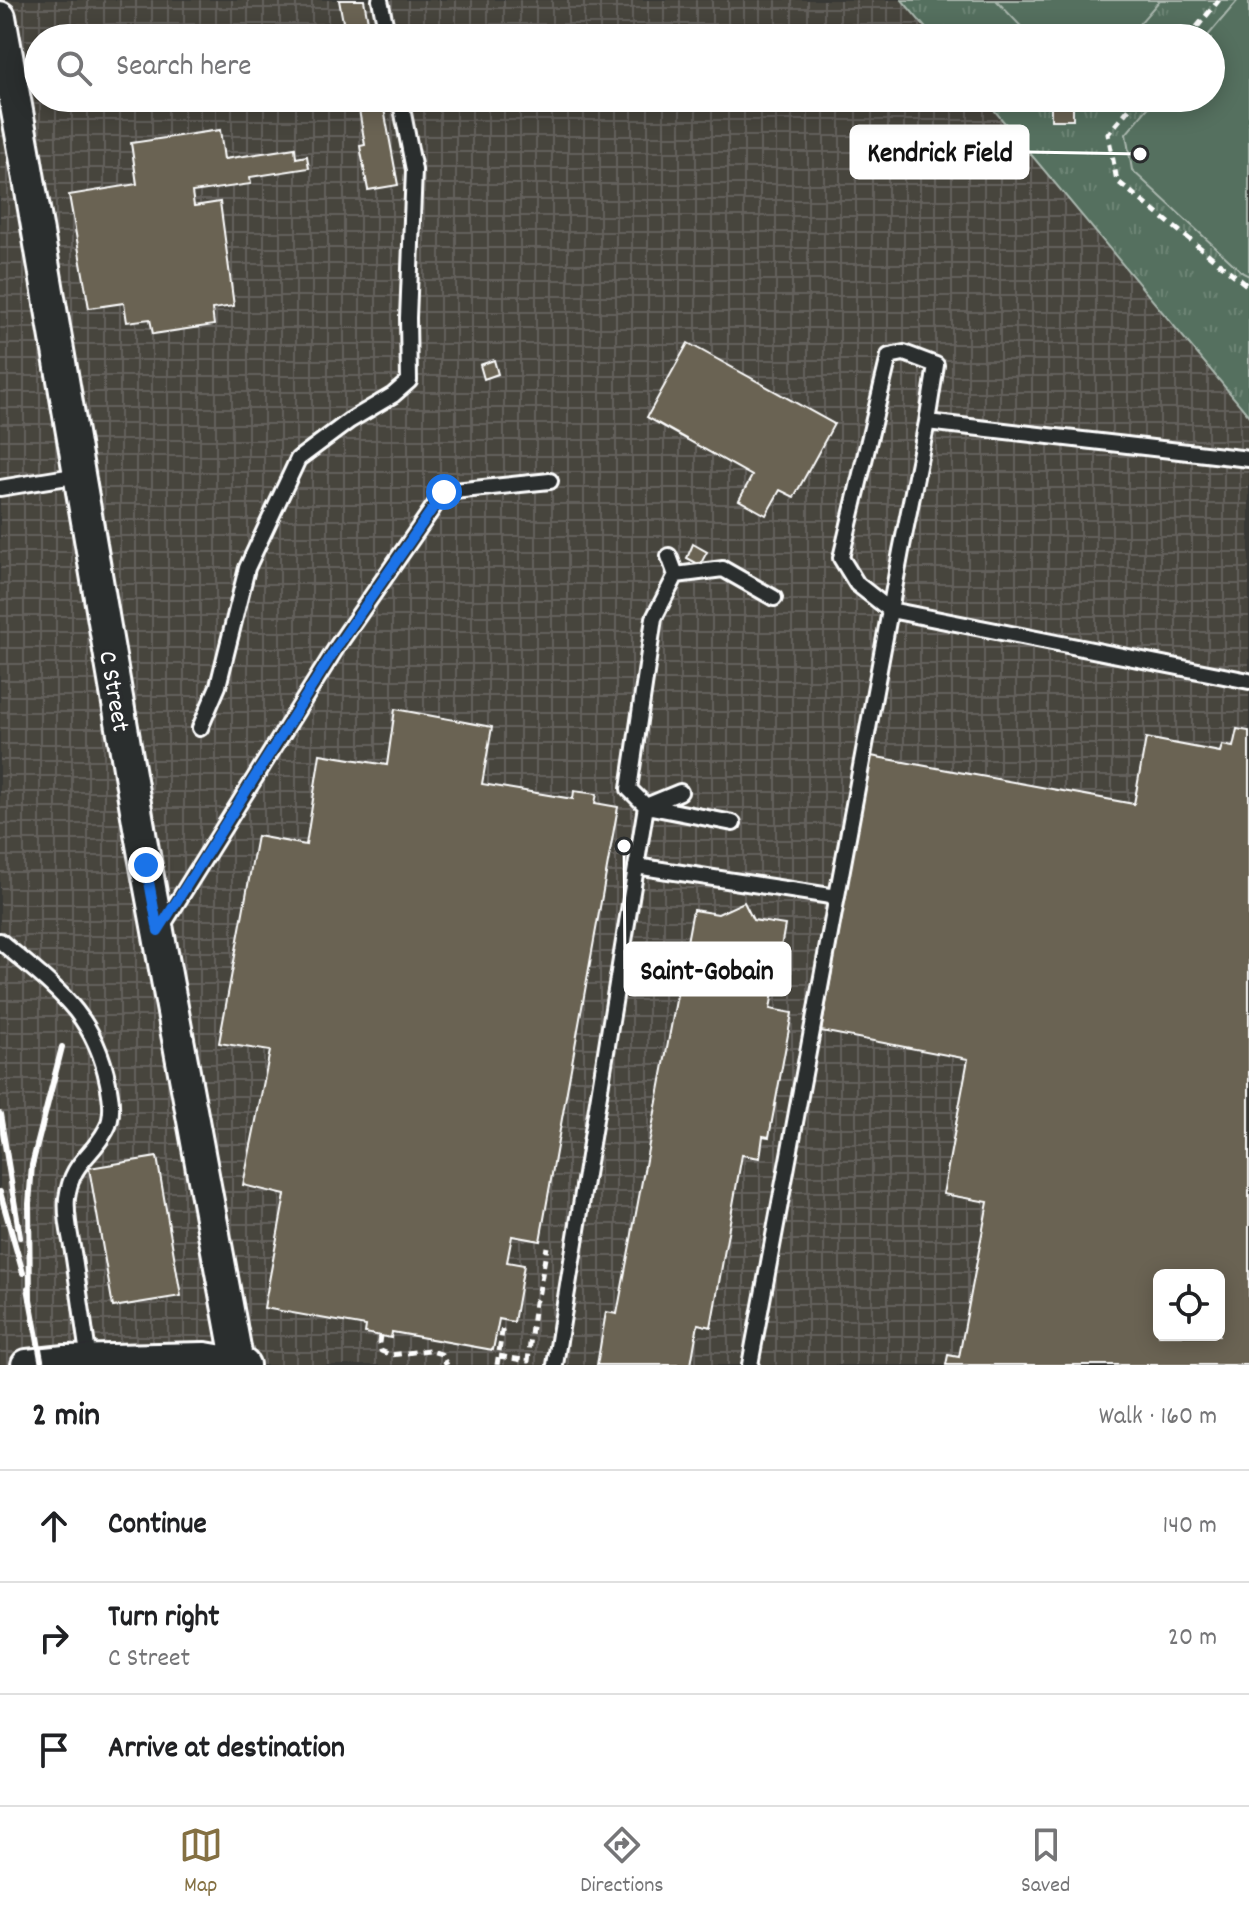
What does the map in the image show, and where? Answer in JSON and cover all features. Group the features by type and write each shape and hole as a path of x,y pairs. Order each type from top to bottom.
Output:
{"street":[{"name":"C Street","path":"0,17 158,931 241,1364"},
{"path":"27,1365 205,1358 241,1364"}],"lane":[{"path":"380,0 385,24"},
{"path":"200,728 218,686 247,568 298,459 409,381 408,318 414,170 403,112"},
{"path":"750,1365 890,610 927,422 936,365 904,353 889,356 841,558 857,584 890,610 1249,681"},
{"path":"927,422 1249,459"},
{"path":"0,488 80,475"},
{"path":"158,931 338,645 444,492 550,481"},
{"path":"669,556 676,575 654,618 629,789 646,806 733,823"},
{"path":"676,575 723,569 774,598"},
{"path":"646,806 680,792"},
{"path":"555,1365 646,806"},
{"path":"636,866 837,897"},
{"path":"0,941 83,1017 99,1048 105,1068 110,1092 109,1121 106,1131 74,1171 67,1200 89,1361"}],"path":[{"path":"1199,24 1219,0"},
{"path":"1126,112 1108,134 1117,181 1249,287"},
{"path":"499,1356 528,1361 535,1302 547,1247"},
{"path":"497,1365 503,1325"},
{"path":"380,1336 381,1351 391,1355 429,1350 441,1354 447,1365"}],"shaded area":[{"path":"0,0 902,0 922,24 24,24 24,112 996,112 1249,416 1249,1365 0,1365"}],"green space":[{"path":"902,0 1249,0 1249,416 996,112 1225,112 1225,24 922,24"},
{"path":"996,0 1160,0 1139,24 1019,24"},
{"path":"1238,0 1249,0 1249,276 1132,170 1126,134 1144,112 1225,112 1225,24 1218,24"}],"building":[{"path":"339,0 364,0 368,24 343,24"},
{"path":"359,112 385,112 398,185 368,190 360,146 365,145"},
{"path":"1051,112 1073,112 1073,120 1051,120"},
{"path":"220,130 224,159 295,148 296,158 307,156 309,168 250,177 251,184 192,192 194,206 220,202 234,306 212,309 214,325 153,334 150,319 127,322 124,303 89,308 69,195 137,184 131,143"},
{"path":"688,343 834,424 794,497 780,490 766,515 739,500 752,476 647,417"},
{"path":"494,360 498,374 484,379 480,365"},
{"path":"693,544 707,552 700,565 687,558"},
{"path":"395,709 492,727 482,784 573,799 574,791 597,794 595,803 618,807 540,1241 512,1236 507,1262 524,1265 514,1322 499,1319 493,1350 392,1332 391,1338 365,1333 366,1326 264,1308 285,1195 243,1185 270,1051 219,1043 257,836 306,845 320,754 387,765"},
{"path":"1237,729 1249,731 1249,1365 946,1365 948,1355 959,1357 988,1202 943,1194 968,1059 821,1031 871,756 1134,804 1146,738 1220,752 1222,745 1233,747"},
{"path":"744,902 753,920 785,925 770,1009 792,1013 769,1137 763,1136 760,1158 742,1155 711,1327 698,1324 691,1365 597,1365 606,1312 617,1314 693,910 718,914"},
{"path":"157,1157 181,1296 113,1307 89,1168"}],"railway":[{"path":"30,1300 29,1204 32,1165 62,1047"},
{"path":"0,1114 20,1237"},
{"path":"0,1192 23,1273"},
{"path":"28,1288 42,1365"}],"place":[{"name":"Kendrick Field","path":"1140,154"},
{"name":"Saint-Gobain","path":"624,846"}],"route":[{"path":"146,865 158,931 338,645 444,492"}]}
